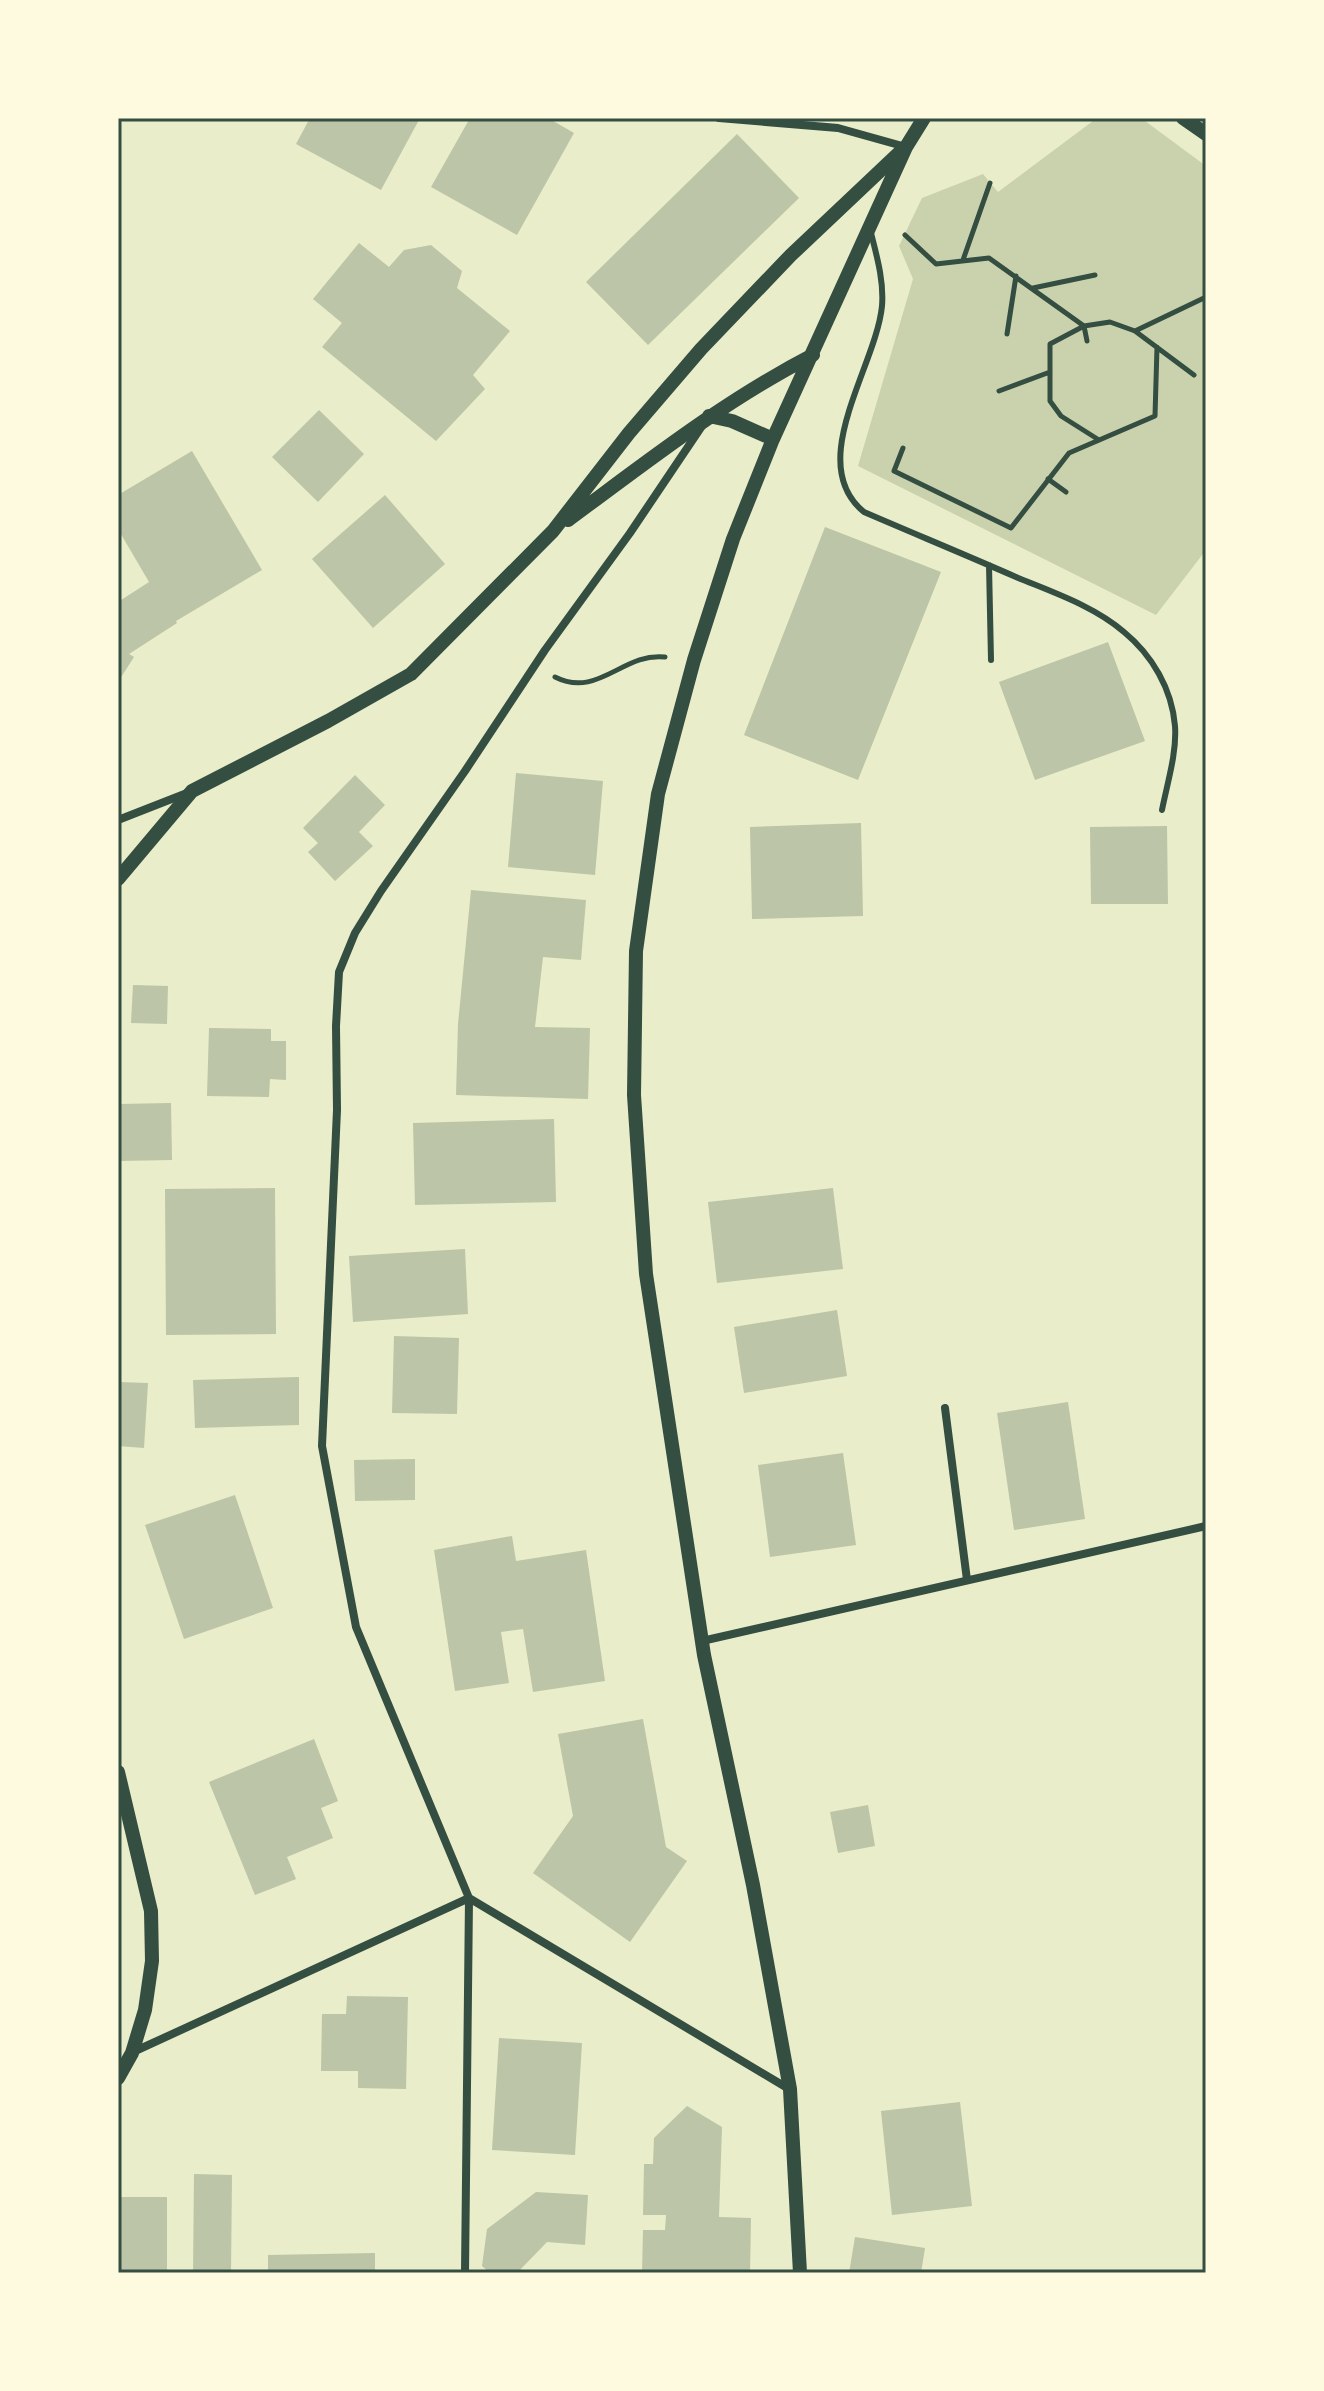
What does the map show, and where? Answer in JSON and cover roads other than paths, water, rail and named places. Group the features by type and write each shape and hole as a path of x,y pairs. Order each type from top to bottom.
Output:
{"street":[{"path":"719,118 838,128 906,147"},
{"path":"800,2273 790,2089 753,1885 702,1641 646,1274 634,1095 636,951 658,794 694,660 733,539 773,439 906,147 924,118"},
{"path":"1183,118 1206,134"},
{"path":"118,820 192,791 411,674 553,531 629,433 701,349 802,244 906,147"},
{"path":"553,531 709,416 743,393 813,355"},
{"path":"709,416 732,421 773,439"},
{"path":"465,2273 469,1898 356,1627 322,1446 337,1110 339,972 355,933 709,416"},
{"path":"118,879 192,791"},
{"path":"945,1408 967,1580"},
{"path":"702,1641 1206,1526"},
{"path":"118,1772 151,1911 152,1961 145,2010 132,2053 118,2078"},
{"path":"132,2053 469,1898"},
{"path":"469,1898 790,2089"}],"lane":[{"path":"870,227 882,278 882,306 874,343 840,452 845,491 864,512 1056,594 1103,617 1132,639 1155,666 1171,705 1175,728 1162,810"},
{"path":"989,565 991,660"}]}
